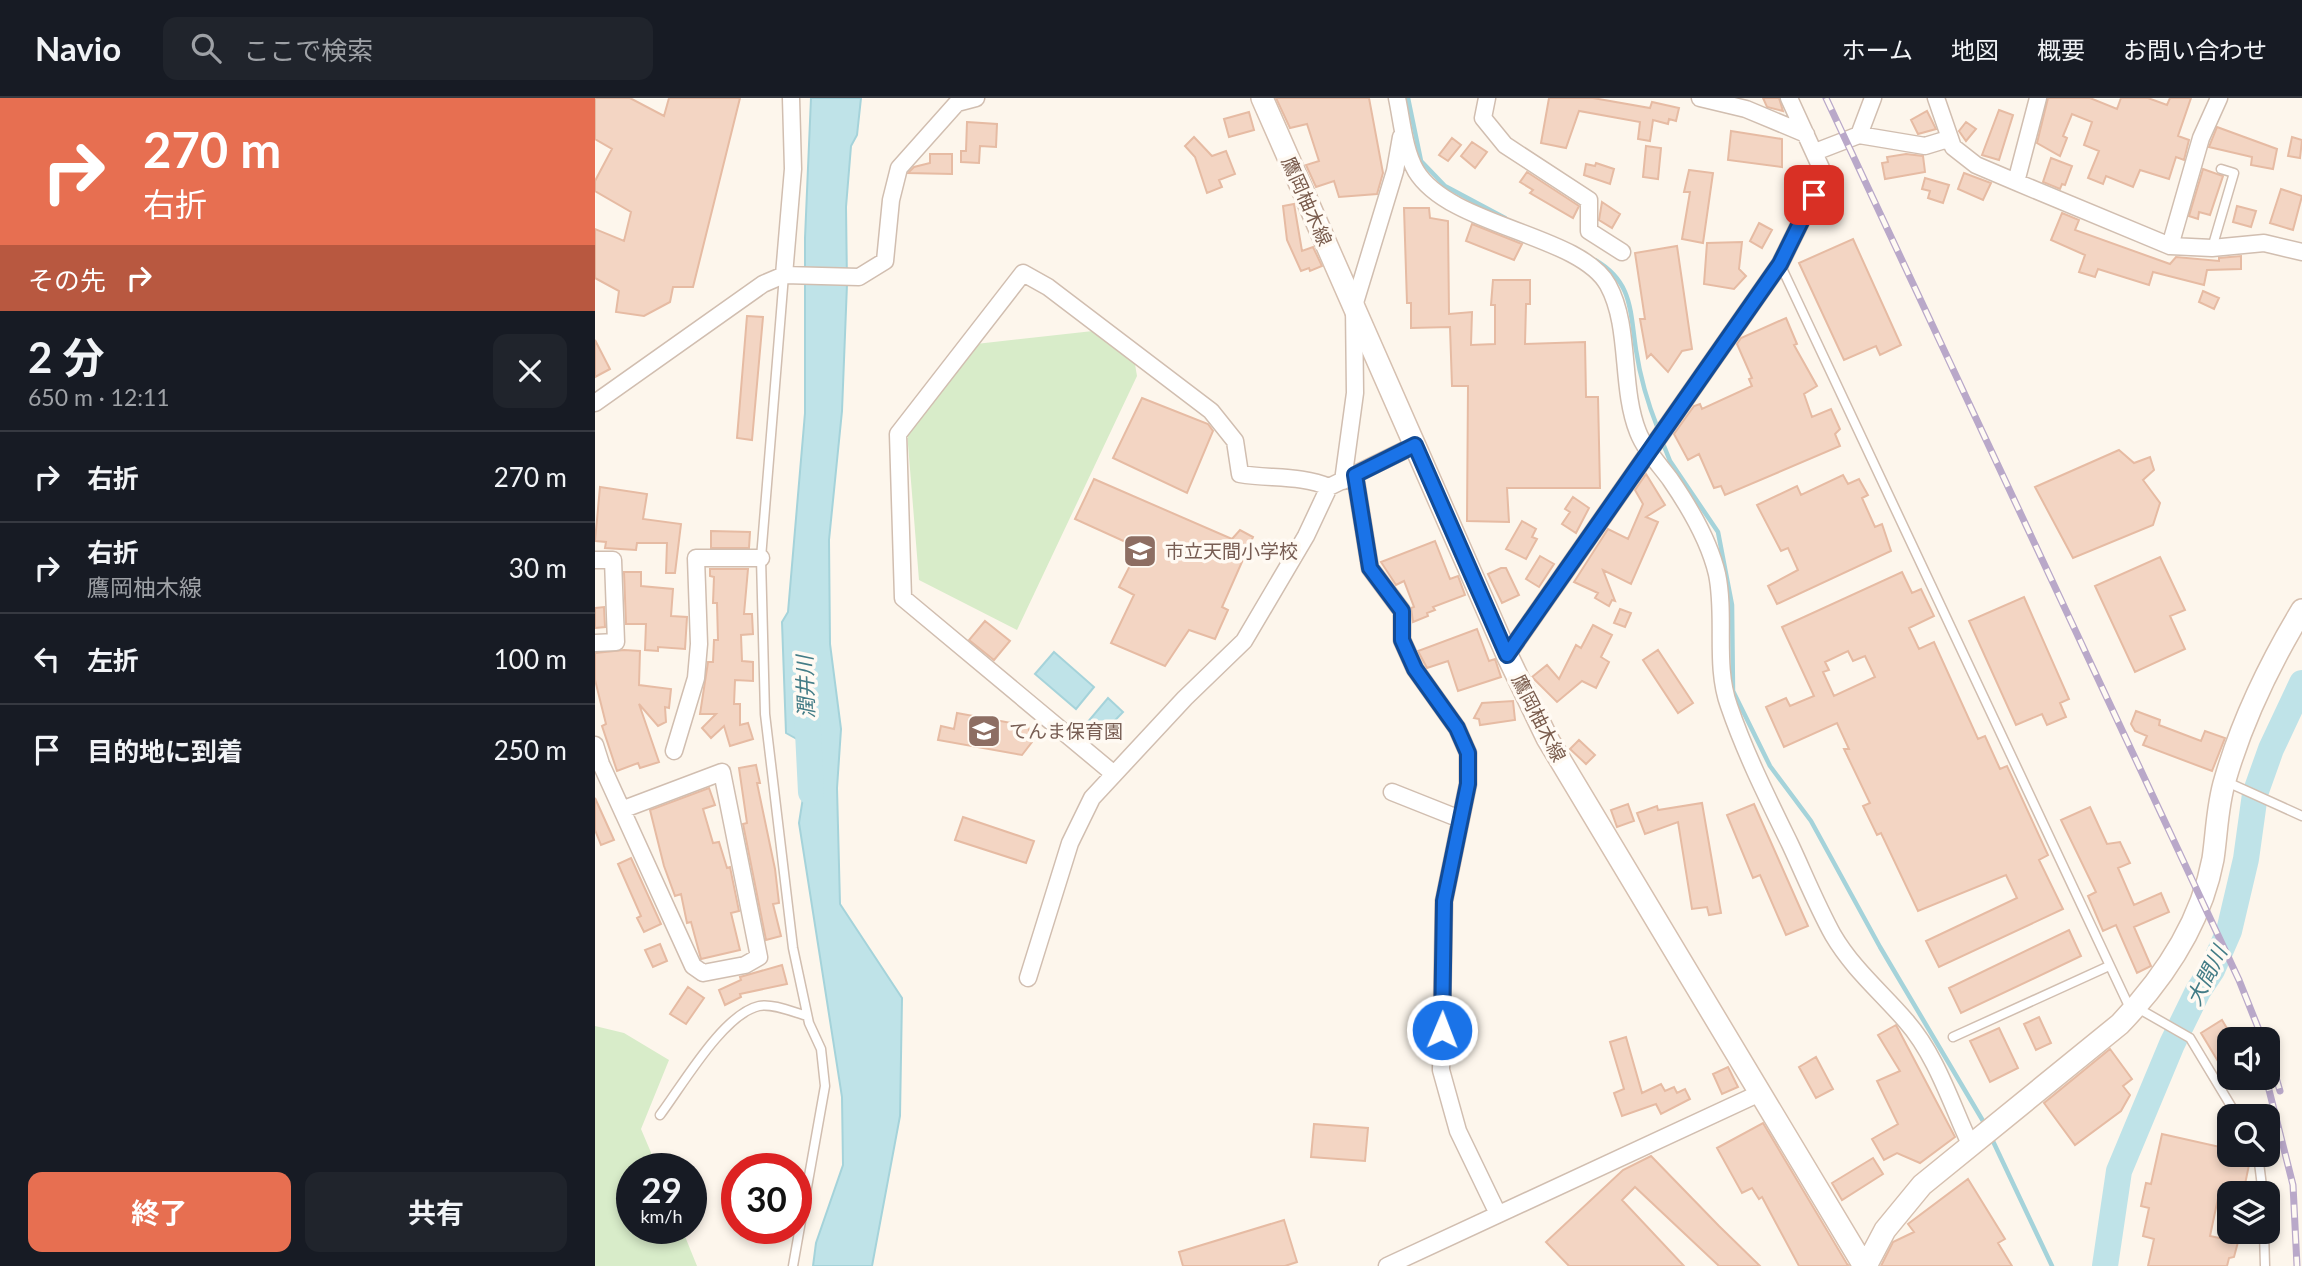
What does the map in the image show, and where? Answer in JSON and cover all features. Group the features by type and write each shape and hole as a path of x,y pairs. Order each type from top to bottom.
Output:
{"main road":[{"name":"鷹岡柚木線","path":"1262,98 1507,655 1547,738 1865,1266"},
{"path":"1865,1266 1885,1230 1922,1185 2135,1009 2175,956 2206,886 2224,781 2259,692 2302,610"}],"street":[{"path":"784,275 793,169 791,98"},
{"path":"595,404 763,284 784,275 859,277 888,257 891,200 899,167 957,103 976,98"},
{"path":"1397,98 1417,173 1433,188 1480,216 1573,256 1598,271 1608,284 1615,302 1628,395 1638,432 1691,511 1707,542 1721,601 1727,703 1755,770 1833,934 1855,967 1908,1022 1974,1140"},
{"path":"1487,98 1483,118 1505,145 1589,200 1589,231 1622,252"},
{"path":"1700,98 1746,109 1806,134"},
{"path":"1507,655 1664,426 1780,264 1814,195 1821,168 1789,98"},
{"path":"1860,135 1874,98"},
{"path":"1936,98 1948,139 1953,147 1976,164 2016,182 2170,246 2212,248 2264,243 2302,252"},
{"path":"2016,182 2038,98"},
{"path":"2170,246 2201,138 2220,98"},
{"path":"1028,978 1070,843 1092,798 1244,640 1342,481 1355,393 1354,306 1395,171 1403,126"},
{"path":"1815,152 1860,135 1925,146 1948,139"},
{"path":"1114,774 903,598 898,434 1023,273 1048,287 1211,411 1235,440 1240,474 1269,479 1342,481 1415,445"},
{"path":"1342,481 1370,568 1402,611 1402,640 1415,669 1457,728 1468,753 1468,784 1444,901 1441,1070 1458,1131 1498,1214"},
{"path":"674,751 681,718 696,678 699,644 696,558 761,558"},
{"path":"595,560 613,560 616,642 595,643"},
{"path":"595,745 601,764 624,809 693,966 703,973 745,965 759,957 722,772 624,809"},
{"path":"1392,792 1460,819"},
{"path":"1387,1266 1760,1093"}],"lane":[{"path":"2212,248 2234,173 2221,169"},
{"path":"1780,264 2127,1002 2135,1009 2190,1038 2230,1104"},
{"path":"784,275 761,558 765,714 793,948 807,1016 821,1049 825,1086 793,1266"},
{"path":"2224,781 2302,816"},
{"path":"1953,1037 2109,966"},
{"path":"660,1115 714,1042 742,1012 762,1005 807,1016"},
{"path":"2264,1244 2265,1266"}],"green space":[{"path":"1093,331 1135,364 1137,376 1017,630 919,580 907,432 976,344"},
{"path":"595,1026 624,1033 669,1060 641,1129 651,1153 616,1153 616,1244 688,1244 697,1266 595,1266"}],"water":[{"path":"811,98 861,98 857,135 851,146 846,207 847,284 842,411 829,540 830,644 841,729 837,788 840,904 902,998 900,1116 872,1266 813,1266 816,1243 843,1165 842,1097 799,823 811,747 786,733 782,622 788,612 805,413 805,238"},
{"path":"1054,652 1094,687 1076,709 1035,674"},
{"path":"1108,698 1123,712 1101,735 1086,724"}],"building":[{"path":"595,98 630,98 664,116 669,98 740,98 693,287 673,287 670,302 644,316 616,312 619,291 595,278 595,229 624,241 631,212 595,191 595,181 612,149 595,139"},
{"path":"1276,98 1369,98 1383,173 1377,194 1339,197 1334,181 1316,187 1306,165 1319,161 1307,124 1290,128"},
{"path":"1549,98 1593,98 1650,108 1652,102 1679,108 1676,121 1669,119 1668,124 1653,120 1650,141 1638,139 1640,122 1579,111 1566,148 1541,143"},
{"path":"1763,98 1779,98 1783,111 1767,107"},
{"path":"2048,98 2090,98 2117,109 2121,98 2148,98 2167,105 2170,98 2191,98 2178,136 2189,140 2184,160 2176,157 2169,179 2140,170 2133,187 2106,176 2103,184 2088,178 2099,151 2084,145 2092,122 2072,114 2063,136 2067,138 2060,156 2037,143"},
{"path":"1999,110 2013,115 1999,160 1982,155"},
{"path":"1927,111 1936,129 1918,134 1911,120"},
{"path":"1249,112 1254,130 1229,137 1224,119"},
{"path":"967,122 997,124 996,147 980,146 979,163 961,162 961,151 966,151"},
{"path":"1966,122 1976,129 1966,141 1959,131"},
{"path":"2217,127 2277,149 2273,169 2251,165 2252,157 2209,147"},
{"path":"1731,131 1782,139 1782,167 1728,160"},
{"path":"1194,137 1212,156 1226,151 1235,174 1219,180 1222,187 1207,193 1195,157 1185,146"},
{"path":"2292,137 2302,140 2300,158 2288,156"},
{"path":"1452,138 1461,145 1448,161 1439,155"},
{"path":"1472,142 1487,152 1475,168 1461,156"},
{"path":"1646,146 1661,148 1658,179 1643,177"},
{"path":"930,154 952,154 952,174 908,173 914,167 930,163"},
{"path":"1906,154 1923,156 1925,172 1885,179 1882,163 1888,162 1887,157"},
{"path":"2051,158 2072,166 2065,185 2062,184 2060,189 2043,182"},
{"path":"1596,163 1614,169 1610,184 1584,175 1586,164 1595,166"},
{"path":"2203,169 2223,176 2210,215 2199,212 2198,219 2189,216"},
{"path":"1689,170 1713,173 1703,243 1682,239 1690,192 1684,192"},
{"path":"1527,172 1579,206 1573,218 1530,193 1533,190 1520,182"},
{"path":"1964,173 1991,183 1983,200 1958,189"},
{"path":"1925,178 1949,185 1943,203 1928,198 1930,191 1922,189"},
{"path":"2281,189 2302,196 2293,230 2270,223"},
{"path":"1602,202 1620,214 1612,228 1599,220"},
{"path":"1294,204 1302,251 1313,247 1322,266 1310,271 1309,268 1301,271 1287,240 1283,206"},
{"path":"2237,206 2256,211 2251,227 2233,222"},
{"path":"1404,208 1429,208 1430,218 1448,221 1449,314 1472,312 1471,345 1495,344 1495,305 1491,305 1493,280 1530,280 1530,304 1526,304 1525,344 1585,342 1586,397 1598,397 1600,488 1507,488 1509,522 1467,521 1468,386 1452,386 1450,327 1411,328 1411,303 1407,303"},
{"path":"2062,213 2079,220 2075,230 2170,264 2176,257 2219,261 2219,258 2241,256 2241,269 2207,270 2204,285 2153,272 2149,285 2098,269 2095,277 2079,272 2085,255 2051,240"},
{"path":"1759,223 1772,230 1762,248 1750,241"},
{"path":"1472,224 1522,244 1514,260 1466,241"},
{"path":"1853,239 1901,345 1880,355 1876,346 1844,360 1799,263"},
{"path":"1742,242 1739,269 1746,276 1734,289 1704,284 1707,243"},
{"path":"1677,246 1692,349 1682,351 1668,372 1651,354 1647,358 1640,319 1645,319 1635,253"},
{"path":"2203,291 2219,298 2214,309 2199,302"},
{"path":"747,316 763,317 752,440 737,438"},
{"path":"1786,318 1797,344 1794,345 1817,386 1804,394 1812,417 1831,409 1840,429 1835,434 1840,446 1725,495 1721,486 1714,488 1699,454 1688,460 1674,434 1694,406 1700,404 1702,409 1752,386 1749,379 1752,378 1737,344 1741,338"},
{"path":"595,340 610,369 595,377"},
{"path":"1142,398 1208,424 1213,431 1187,493 1113,458"},
{"path":"2119,450 2134,463 2150,457 2154,470 2143,480 2160,503 2153,525 2073,558 2035,487"},
{"path":"1646,474 1665,505 1646,517 1658,522 1631,584 1603,570 1615,601 1612,600 1609,606 1595,598 1598,593 1574,582 1608,529 1628,539 1643,504 1635,490"},
{"path":"1843,475 1848,484 1859,479 1868,495 1862,498 1875,527 1882,524 1891,551 1777,604 1768,586 1798,570 1788,548 1781,551 1757,505 1797,486 1801,495"},
{"path":"1094,479 1232,539 1240,530 1253,537 1222,607 1228,610 1215,639 1189,630 1165,666 1111,643 1134,595 1119,587 1139,548 1075,519"},
{"path":"600,487 647,494 643,519 681,524 675,573 666,573 667,543 637,543 636,550 605,548 606,542 595,541"},
{"path":"1573,497 1589,508 1576,533 1562,524 1570,512 1565,509"},
{"path":"1522,521 1536,529 1532,537 1537,539 1526,559 1506,549"},
{"path":"711,531 750,532 749,548 711,548"},
{"path":"1435,541 1450,579 1458,576 1465,595 1433,607 1435,610 1427,613 1428,616 1413,622 1411,608 1414,607 1404,581 1396,585 1381,562"},
{"path":"1540,556 1554,564 1539,587 1526,579"},
{"path":"2160,557 2185,610 2170,616 2185,649 2135,672 2095,586"},
{"path":"1506,568 1519,595 1502,603 1488,574"},
{"path":"710,569 748,569 744,614 752,614 753,634 741,635 742,661 753,662 753,681 735,680 734,704 740,704 740,725 748,723 753,739 730,746 724,726 711,738 702,728 716,714 700,714 708,662 713,662 714,640 718,640 717,603 713,603 714,577 710,576"},
{"path":"624,572 641,572 641,586 673,589 671,616 687,617 685,649 658,647 658,651 645,650 646,624 626,624"},
{"path":"1902,572 1912,593 1921,589 1934,616 1909,628 1919,649 1934,642 1978,739 1985,736 2000,769 2007,766 2048,855 2039,860 2063,909 1939,967 1926,941 2017,898 2006,875 1918,911 1881,833 1877,835 1863,806 1870,803 1844,749 1849,749 1837,723 1784,747 1766,707 1786,698 1790,706 1814,696 1782,627","holes":["1848,651 1853,661 1865,656 1875,677 1834,696 1823,672 1829,670 1825,662"]},
{"path":"2024,597 2069,699 2060,703 2066,717 2047,725 2042,714 2016,725 1969,621"},
{"path":"604,607 605,627 595,628 595,608"},
{"path":"1620,609 1631,613 1625,627 1614,623"},
{"path":"985,621 1010,641 994,660 969,640"},
{"path":"1593,625 1612,635 1601,657 1609,662 1596,688 1582,681 1557,702 1532,677 1547,665 1559,679 1576,645 1581,648"},
{"path":"1477,629 1489,661 1495,659 1501,677 1458,691 1448,661 1427,668 1418,651"},
{"path":"1658,650 1693,703 1678,713 1643,660"},
{"path":"640,651 639,685 671,689 669,708 665,707 666,722 658,726 639,704 659,762 640,768 638,763 617,771 602,726 606,724 595,680 595,653"},
{"path":"1513,701 1515,720 1480,725 1479,719 1474,718 1482,703"},
{"path":"2136,711 2160,720 2159,725 2201,741 2205,731 2225,738 2212,771 2143,745 2147,736 2135,731 2131,724"},
{"path":"957,713 1028,726 1032,742 1022,755 938,740 941,726 954,729"},
{"path":"1579,740 1595,755 1586,764 1570,749"},
{"path":"756,765 760,783 757,783 775,869 779,903 773,904 781,936 766,940 743,824 747,823 739,768"},
{"path":"709,788 715,805 703,809 713,843 719,842 727,868 730,867 739,911 731,913 740,950 701,959 691,922 687,923 681,894 675,896 664,866 650,810"},
{"path":"595,798 614,840 601,845 595,830"},
{"path":"1702,803 1721,913 1709,915 1707,907 1692,909 1678,822 1645,834 1637,813 1657,806 1658,810"},
{"path":"1628,804 1634,821 1617,827 1611,810"},
{"path":"1754,804 1808,926 1786,935 1760,875 1753,878 1727,815"},
{"path":"2090,807 2107,844 2120,842 2130,863 2118,868 2134,905 2161,893 2169,912 2134,927 2151,966 2137,973 2116,925 2103,931 2088,896 2096,892 2061,820"},
{"path":"963,817 1034,841 1026,863 955,840"},
{"path":"631,858 661,924 644,932 637,918 641,916 618,864"},
{"path":"2069,930 2081,956 1961,1013 1949,988"},
{"path":"660,944 667,961 653,967 645,950"},
{"path":"782,965 787,984 740,994 741,997 725,1005 719,990 741,980 740,977"},
{"path":"688,987 704,998 686,1024 670,1014"},
{"path":"2039,1017 2051,1043 2036,1050 2024,1024"},
{"path":"2222,1020 2226,1027 2217,1027 2217,1060 2201,1033"},
{"path":"1896,1025 1955,1137 1920,1163 1897,1153 1884,1160 1872,1139 1898,1124 1877,1081 1900,1071 1878,1035"},
{"path":"1999,1028 2018,1068 1990,1082 1970,1041"},
{"path":"1626,1037 1642,1093 1661,1084 1665,1091 1674,1087 1677,1093 1685,1089 1690,1099 1661,1114 1656,1104 1622,1116 1614,1093 1624,1089 1610,1042"},
{"path":"2110,1049 2132,1079 2123,1086 2130,1095 2121,1111 2075,1145 2044,1103"},
{"path":"1816,1057 1833,1089 1816,1098 1799,1067"},
{"path":"1728,1067 1738,1087 1722,1094 1713,1074"},
{"path":"1763,1123 1849,1266 1799,1266 1762,1197 1759,1199 1752,1188 1742,1193 1717,1148"},
{"path":"1314,1124 1368,1128 1365,1161 1311,1157"},
{"path":"2162,1134 2217,1146 2217,1167 2249,1167 2246,1181 2217,1181 2217,1203 2210,1236 2217,1238 2217,1244 2237,1244 2234,1257 2229,1258 2227,1266 2148,1266 2154,1239 2143,1236 2149,1208 2141,1206 2146,1183 2151,1184"},
{"path":"1651,1156 1760,1266 1719,1266 1635,1187 1622,1200 1684,1266 1569,1266 1546,1242 1623,1170"},
{"path":"1873,1158 1883,1174 1842,1200 1832,1183"},
{"path":"1968,1179 2005,1239 1998,1243 2012,1266 1881,1266 1893,1242 1914,1232 1908,1224"},
{"path":"1284,1220 1297,1262 1285,1266 1183,1266 1179,1252"}],"waterway":[{"path":"1408,98 1421,161 1445,186 1505,218"},
{"path":"1595,260 1617,278 1623,288 1630,310 1640,370 1658,429"},
{"path":"1662,441 1670,461 1718,532 1732,605 1733,691 1770,766 1811,821 1880,947 1986,1126"},
{"name":"大間川","path":"2105,1266 2119,1171 2172,1044 2198,991 2212,970 2229,931 2246,859 2255,794 2271,749 2302,683"},
{"name":"潤井川","path":"807,712 811,792"},
{"path":"1991,1137 2052,1266"}],"railway":[{"path":"1826,98 2239,980 2258,1027"},
{"path":"2269,1090 2293,1185 2297,1266"}],"place":[{"name":"市立天間小学校","path":"1140,551"},
{"name":"てんま保育園","path":"984,731"}],"route":[{"path":"1442,1030 1444,901 1468,784 1468,753 1457,728 1415,669 1402,640 1402,611 1387,589 1377,582 1370,568 1355,475 1415,445 1507,655 1664,426 1780,264 1814,195"}]}
